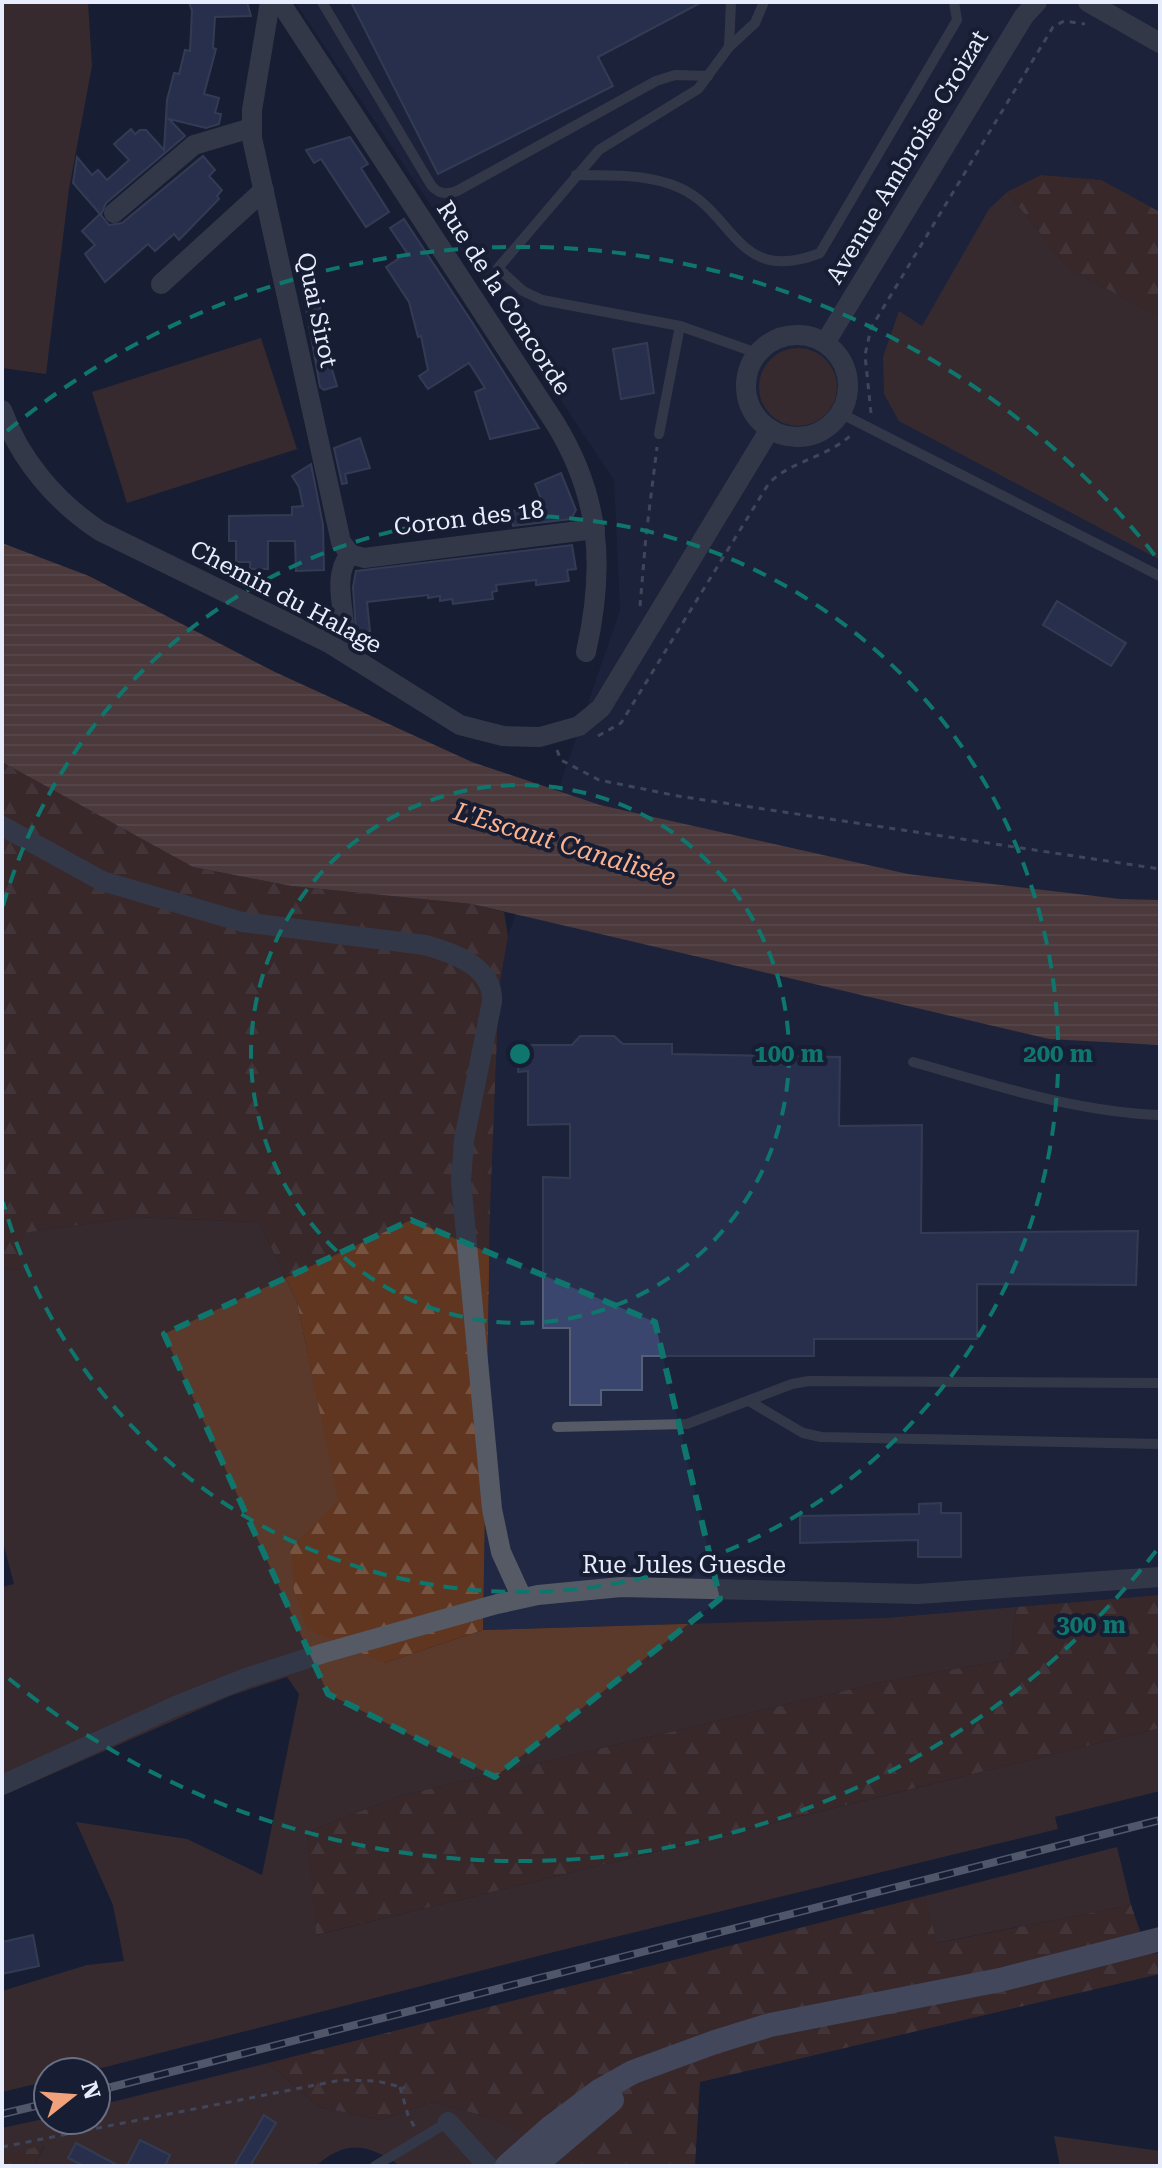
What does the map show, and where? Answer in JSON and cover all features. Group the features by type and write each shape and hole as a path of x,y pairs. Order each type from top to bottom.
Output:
{"street":[{"name":"Quai Sirot","path":"270,2 251,128 341,542 350,554"},
{"name":"Rue de la Concorde","path":"280,2 562,434 581,474 595,529 597,593 586,652"},
{"name":"Avenue Ambroise Croizat","path":"825,343 1024,16 1037,2"},
{"path":"1088,2 1160,43"},
{"path":"114,213 194,145 251,128"},
{"path":"161,284 264,190"},
{"path":"792,335 812,337 825,343 840,358 847,378 846,400 840,413 825,429 812,435 790,436 770,429 754,414 747,394 748,372 757,353 773,340 792,335"},
{"name":"Chemin du Halage","path":"2,410 16,443 43,481 76,514 100,531 329,643 460,725 516,738 552,735 579,726 594,716 608,699 770,429"},
{"name":"Coron des 18","path":"350,554 364,558 595,529"},
{"path":"344,624 339,575 341,566 350,554"},
{"path":"2,826 90,876 114,885 242,922 425,945 454,955 487,976 492,989 492,1002 464,1140 461,1200 492,1509 501,1552 522,1598"},
{"name":"Rue Jules Guesde","path":"2,1785 178,1705 246,1678 522,1598 613,1587 918,1594 1160,1577"},
{"path":"507,2166 551,2127 599,2091 633,2072 669,2059 770,2025 1015,1976 1160,1939"},
{"path":"534,2166 605,2106 669,2059"},
{"path":"448,2122 488,2166"}],"lane":[{"path":"322,2 431,185 444,194 457,191 656,81 675,75 708,76"},
{"path":"729,47 731,2"},
{"path":"757,353 680,326 542,300 523,291 498,268 607,143 698,89 729,47 755,23 764,2"},
{"path":"576,175 651,177 683,189 701,202 750,252 782,262 802,260 820,253 957,20 954,2"},
{"path":"659,434 680,326"},
{"path":"840,413 1160,576"},
{"path":"913,1062 1066,1104 1160,1115"},
{"path":"557,1427 678,1426 703,1420 792,1384 809,1381 1160,1383"},
{"path":"749,1401 803,1433 821,1437 1160,1444"},
{"path":"375,2166 448,2122"}],"path":[{"path":"593,738 606,734 621,723 769,483 783,470 818,457 848,439 862,424 872,409 867,397 865,366 871,328 1053,27 1064,21 1087,24"},
{"path":"644,638 641,591 659,434"},
{"path":"552,735 561,760 599,780 678,796 1160,869"},
{"path":"2,2147 341,2080 377,2081 403,2087 408,2115 422,2137"}],"highlighted area":[{"path":"411,1220 655,1322 720,1599 495,1777 328,1694 164,1334"}],"shaded area":[{"path":"2,2 88,2 92,66 69,189 46,374 2,368"},
{"path":"295,2 1160,2 1160,1595 885,1618 483,1630 490,1211 499,988 508,936 620,610 614,480"},
{"path":"1007,192 1069,269 1160,317 1160,560 899,421 884,394 883,357 899,311 922,326 989,209"},
{"path":"261,338 297,449 127,503 92,392"},
{"path":"798,348 813,351 826,359 834,372 837,387 834,402 826,415 813,423 798,426 783,423 770,415 762,402 759,387 762,372 770,359 783,351"},
{"path":"135,1217 259,1222 297,1302 339,1501 290,1549 384,1663 483,1630 885,1618 1016,1607 1010,1659 877,1683 400,1796 307,1832 317,1935 1160,1728 1160,1791 1055,1817 1058,1829 558,1951 112,2065 112,2056 32,2056 32,2085 2,2092 2,1991 87,1965 124,1961 113,1905 76,1822 187,1839 262,1875 299,1694 287,1677 230,1696 2,1796 2,1587 14,1584 2,1539 2,1268 19,1270 22,1233"},
{"path":"1117,1847 1131,1905 936,1943 925,1896"},
{"path":"268,2063 319,2107 381,2120 432,2102 488,2117 566,2156 558,2166 400,2166 368,2149 348,2148 327,2157 316,2166 35,2166 44,2146 2,2156 2,2128 32,2121 32,2136 112,2136 112,2102"},
{"path":"1054,2136 1160,2151 1160,2166 1060,2166"}],"green space":[{"path":"1041,175 1101,180 1160,212 1160,317 1069,269 1007,192"},
{"path":"2,762 193,867 291,886 472,904 504,912 508,936 499,988 490,1211 483,1630 384,1663 306,1629 294,1590 290,1549 338,1500 297,1302 259,1222 135,1217 23,1233 19,1270 2,1268"},
{"path":"1160,1595 1160,1728 316,1935 307,1832 400,1796 877,1683 1010,1659 1016,1607"},
{"path":"925,1896 937,1943 1131,1905 1148,1954 1160,1953 1160,1974 700,2082 695,2166 558,2166 565,2156 488,2117 432,2102 381,2120 319,2107 268,2063"},
{"path":"44,2145 35,2166 2,2166 2,2156"}],"water":[{"name":"L'Escaut Canalisée","path":"2,543 89,576 275,672 472,762 600,805 908,874 1120,899 1160,900 1160,1045 1049,1039 472,904 291,886 193,867 2,762"}],"building":[{"path":"189,2 247,2 251,16 215,17 213,48 216,49 204,94 219,98 215,113 221,114 219,124 206,128 169,119 185,136 106,203 101,215 109,225 122,223 203,156 215,170 209,176 222,190 217,196 219,199 179,240 174,234 155,251 148,244 105,282 85,254 95,245 82,231 100,214 73,183 77,157 92,175 98,170 107,180 129,160 114,144 131,129 135,134 146,130 164,150 167,100 174,73 179,74 185,50 190,51 192,11"},
{"path":"351,2 702,2 598,57 613,86 438,174"},
{"path":"350,137 368,164 361,168 389,212 366,227 321,159 314,163 306,150"},
{"path":"404,219 539,428 490,439 475,392 485,388 469,363 428,389 419,376 428,370 421,336 418,337 409,302 386,267 407,253 390,228"},
{"path":"320,306 326,349 337,386 324,390 320,387 306,308"},
{"path":"647,343 654,393 621,399 613,349"},
{"path":"360,438 370,468 345,474 347,483 342,484 334,448"},
{"path":"311,464 323,525 324,570 296,571 295,541 268,541 268,569 250,569 250,562 236,562 236,541 229,541 229,516 292,515 292,507 303,506 299,487 292,476"},
{"path":"561,473 576,510 571,519 513,526 511,511 544,506 535,484"},
{"path":"572,545 576,569 567,570 569,581 536,585 536,580 496,585 497,591 492,592 493,599 453,604 452,599 440,601 440,596 428,598 428,595 367,602 370,631 356,632 353,587 356,571"},
{"path":"1057,601 1126,643 1111,666 1043,625"},
{"path":"580,1036 614,1036 623,1044 672,1044 672,1054 840,1057 839,1126 922,1125 921,1233 1138,1231 1136,1285 977,1284 977,1339 814,1339 814,1356 642,1356 642,1390 601,1390 601,1405 570,1405 570,1328 543,1328 543,1177 570,1178 570,1124 528,1125 528,1071 518,1072 519,1045 572,1045"},
{"path":"941,1503 941,1513 961,1513 961,1557 918,1557 918,1540 800,1543 800,1516 919,1514 919,1504"},
{"path":"33,1935 39,1966 2,1974 2,1942"},
{"path":"264,2115 276,2123 250,2166 234,2166"},
{"path":"140,2140 170,2155 165,2166 127,2166"},
{"path":"76,2143 119,2166 84,2166 68,2158"}],"railway":[{"path":"112,2087 1160,1820"},
{"path":"2,2114 32,2107"}]}
